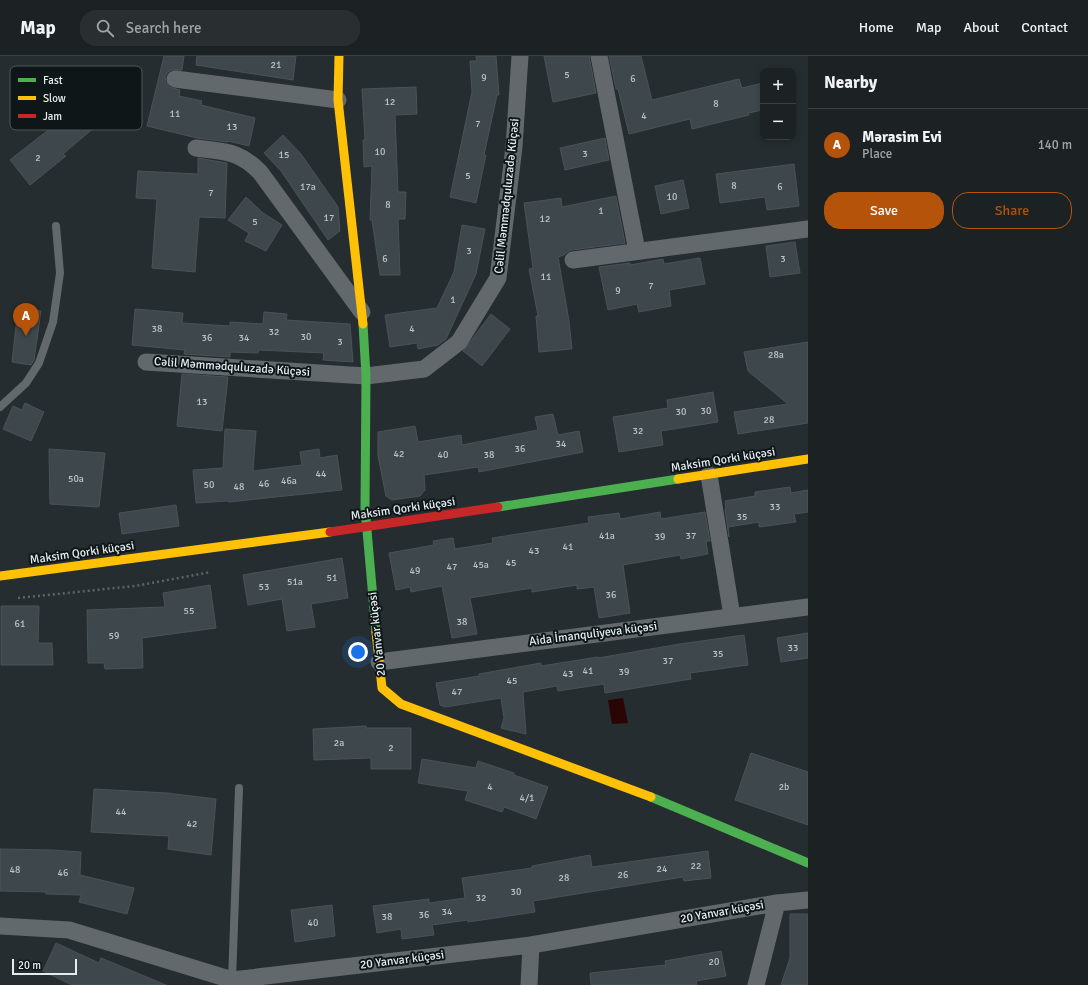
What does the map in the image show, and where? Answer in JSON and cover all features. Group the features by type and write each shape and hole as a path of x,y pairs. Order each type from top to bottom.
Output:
{"street":[{"path":"339,56 338,100 362,312 366,376 365,508 367,527"},
{"name":"Cəlil Məmmədquluzadə Küçəsi","path":"146,362 366,376 424,369 459,342 498,278 514,147 520,56"},
{"path":"599,56 637,251"},
{"path":"174,79 338,100"},
{"path":"196,148 234,154 250,162 260,172 362,312"},
{"path":"573,260 808,229"},
{"name":"Maksim Qorki küçəsi","path":"1,574 367,527 808,459"},
{"path":"709,475 732,616"},
{"name":"20 Yanvar küçəsi","path":"367,527 382,688 401,704 641,793 808,863"},
{"name":"Aida İmanquliyeva küçəsi","path":"379,662 808,607"},
{"name":"20 Yanvar küçəsi","path":"0,926 69,930 232,982 531,945 777,903 808,900"},
{"path":"756,985 777,903"},
{"path":"529,985 531,945"}],"lane":[{"path":"0,407 26,383 39,363 53,322 60,273 56,226"},
{"path":"232,982 239,788"}],"shaded area":[{"path":"623,698 628,723 612,724 608,700"}],"building":[{"path":"164,56 184,56 182,70 171,70 165,77 169,87 180,90 179,96 202,101 201,105 255,118 249,146 228,141 197,138 147,126"},
{"path":"197,56 296,56 293,80 196,65"},
{"path":"476,56 496,56 499,95 497,95 484,155 486,155 476,203 450,197 472,92 470,61 477,61"},
{"path":"544,56 589,56 596,93 553,102"},
{"path":"609,56 641,56 652,100 739,79 742,88 760,84 760,111 748,113 749,115 692,129 690,119 629,134 618,89 616,89"},
{"path":"416,87 417,114 395,115 398,192 406,192 405,219 398,219 400,275 380,275 372,220 370,220 372,166 364,167 363,140 365,140 362,89"},
{"path":"48,130 91,130 63,154 66,156 30,185 10,160"},
{"path":"283,135 301,154 338,207 340,231 328,240 281,171 264,153"},
{"path":"605,138 609,160 565,170 560,148"},
{"path":"198,158 227,163 225,218 199,217 195,272 152,268 157,199 136,198 138,171 198,174"},
{"path":"794,164 799,206 767,210 765,197 720,203 716,174"},
{"path":"683,180 689,208 661,214 655,186"},
{"path":"616,196 625,243 572,250 558,257 569,321 572,349 539,352 536,316 538,316 529,269 533,268 524,203 561,198 562,207"},
{"path":"246,197 263,213 282,225 266,251 245,241 249,233 228,220"},
{"path":"462,225 485,229 476,274 446,339 438,345 418,349 417,343 390,347 385,315 437,308 454,272"},
{"path":"795,242 800,273 770,277 766,246"},
{"path":"700,258 705,284 669,290 671,306 639,312 637,304 608,310 599,267 630,263 630,265 663,259 664,264"},
{"path":"18,308 41,311 34,360 31,365 12,362"},
{"path":"135,309 183,313 182,323 230,326 230,322 263,324 264,312 287,314 286,320 350,324 353,362 323,360 324,353 259,350 258,353 230,352 230,357 184,354 185,350 132,345"},
{"path":"491,314 510,329 482,366 463,351"},
{"path":"808,342 808,423 738,434 734,412 788,404 748,371 744,352"},
{"path":"182,374 228,377 222,431 177,426"},
{"path":"713,392 718,422 661,431 663,445 619,452 613,417 668,408 667,400"},
{"path":"25,403 44,412 31,441 3,429 13,406 22,410"},
{"path":"553,414 558,435 579,431 583,452 479,472 478,467 424,475 425,490 420,496 392,500 386,496 378,456 378,432 415,426 418,442 461,435 462,445 538,430 535,417"},
{"path":"225,429 256,431 253,471 302,465 300,452 319,449 320,458 337,455 342,490 229,502 196,503 193,470 223,468"},
{"path":"49,449 105,453 99,507 50,504"},
{"path":"790,487 791,493 808,490 808,512 794,514 796,522 759,527 759,522 728,527 729,537 725,501 755,496 755,492"},
{"path":"176,505 179,526 122,534 119,513"},
{"path":"660,512 661,519 705,512 710,541 706,541 708,554 681,559 680,555 623,565 630,613 599,618 594,587 577,589 577,585 532,592 532,588 470,598 477,634 452,638 442,586 411,592 410,587 396,590 389,553 434,545 433,541 453,538 455,549 493,543 492,538 589,523 588,517 619,513 620,519"},
{"path":"342,558 348,598 311,604 315,627 287,631 282,599 248,605 243,575"},
{"path":"210,585 216,628 142,638 143,668 105,669 104,663 88,663 87,610 165,607 163,593"},
{"path":"1,606 39,606 38,643 52,643 53,665 1,665"},
{"path":"808,633 808,658 781,662 777,638"},
{"path":"744,635 748,665 690,673 691,679 605,693 604,684 558,691 557,686 523,692 526,734 501,728 504,718 501,698 445,707 440,705 436,683 541,663 541,666"},
{"path":"366,726 366,728 411,728 411,769 371,769 371,758 314,760 313,729"},
{"path":"751,753 808,772 808,825 735,800"},
{"path":"422,759 476,768 478,761 514,773 514,775 548,787 536,819 504,807 502,812 465,800 468,791 418,783"},
{"path":"94,789 167,793 216,799 211,855 168,849 169,836 91,832"},
{"path":"0,849 81,852 80,875 134,888 127,914 79,902 81,895 46,894 46,892 0,891"},
{"path":"708,851 711,878 684,881 683,877 533,901 535,912 468,922 468,920 432,925 434,935 402,939 401,929 377,933 373,906 429,899 429,903 465,898 462,878 532,868 532,866 590,855 592,867"},
{"path":"332,905 335,936 295,942 291,910"},
{"path":"790,914 808,914 808,985 781,985 790,958"},
{"path":"56,943 99,963 101,958 166,985 72,985 43,971"},
{"path":"721,951 726,976 696,981 697,985 591,985 590,973 666,965 665,961"}],"traffic: fast":[{"path":"363,324 366,376 365,508 376,632"},
{"path":"498,507 678,479"},
{"path":"651,797 808,863"}],"traffic: slow":[{"path":"339,56 338,100 363,324"},
{"path":"678,479 808,459"},
{"path":"0,576 330,532"},
{"path":"376,632 382,688 401,704 651,797"}],"traffic: jam":[{"path":"330,532 498,507"}],"place":[{"name":"Mərasim Evi","path":"26,336"}]}
